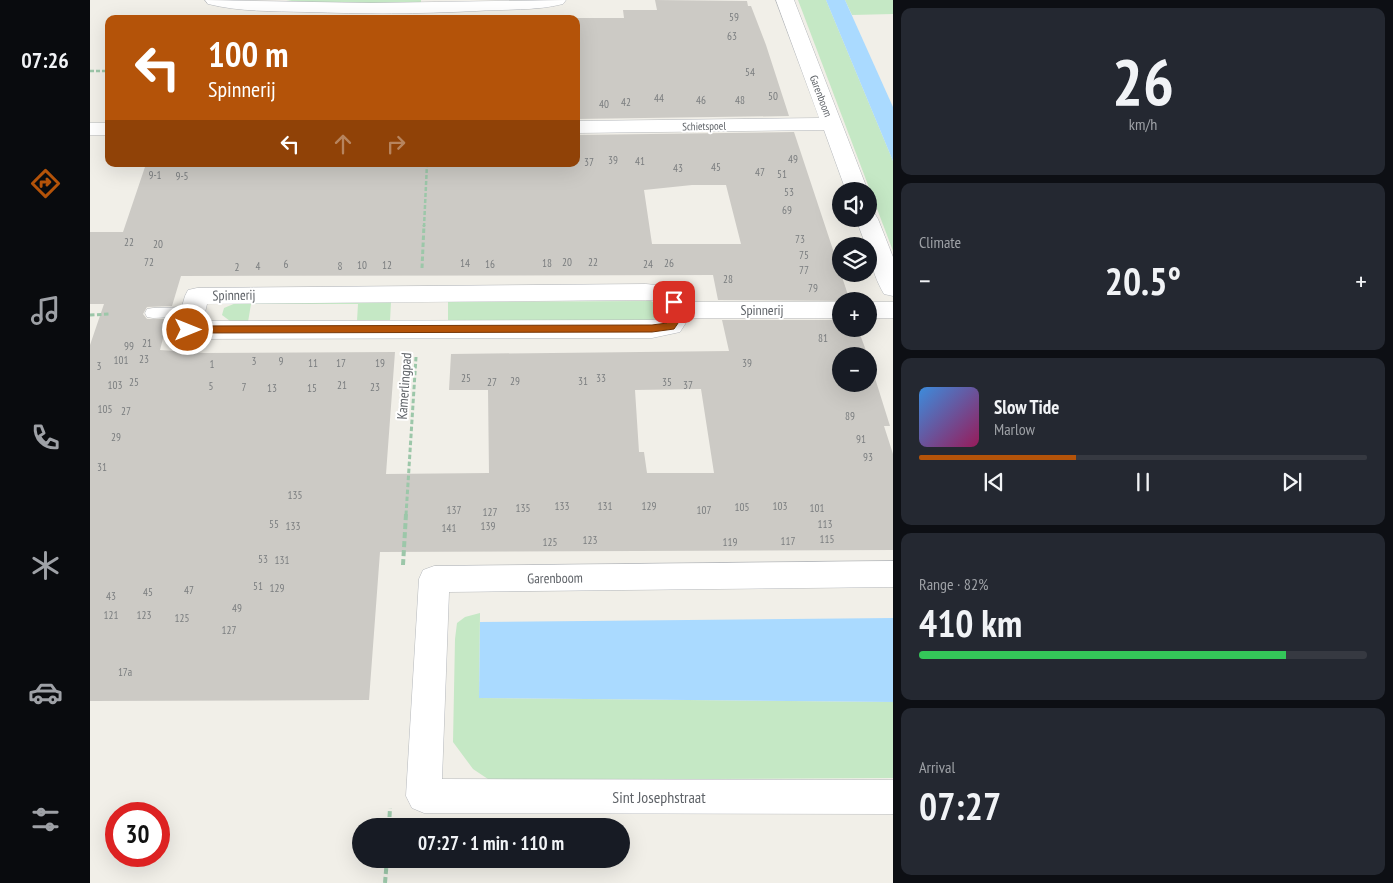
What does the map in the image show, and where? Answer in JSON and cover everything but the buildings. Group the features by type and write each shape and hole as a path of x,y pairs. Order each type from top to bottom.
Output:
{"street":[{"path":"214,0 326,8 431,9 557,0"},
{"name":"Garenboom","path":"785,0 854,182"},
{"name":"Schietspoel","path":"580,127 832,124"},
{"path":"90,129 105,129"},
{"path":"870,227 893,288"},
{"name":"Spinnerij","path":"192,312 197,296 646,292 666,293 682,310 832,310"},
{"path":"192,312 188,330 418,330 652,329 670,326 682,310"},
{"path":"877,310 893,310"},
{"name":"Garenboom","path":"424,796 434,580 893,574"},
{"name":"Sint Josephstraat","path":"424,796 893,797"}],"lane":[{"path":"153,313 192,312"}],"path":[{"path":"90,71 105,71"},
{"path":"420,293 427,167"},
{"path":"90,315 110,314"},
{"name":"Kamerlingpad","path":"403,570 418,330"},
{"path":"385,883 386,868"}],"green space":[{"path":"286,0 421,0 421,5 298,2"},
{"path":"798,0 826,0 893,161 893,251 877,209 877,182 867,182"},
{"path":"845,0 893,0 893,14 852,15"},
{"path":"651,301 663,309 663,314 651,322 448,323 448,302"},
{"path":"391,302 390,321 357,321 358,304 251,304 248,322 230,321 222,315 224,308 236,303"},
{"path":"480,613 479,698 893,702 893,778 488,779 473,769 453,742 457,623 465,617"}],"water":[{"path":"826,0 845,0 893,107 893,161"},
{"path":"893,618 893,702 479,698 480,622"}],"route":[{"path":"188,330 652,329 670,326 682,310 674,302"}]}
